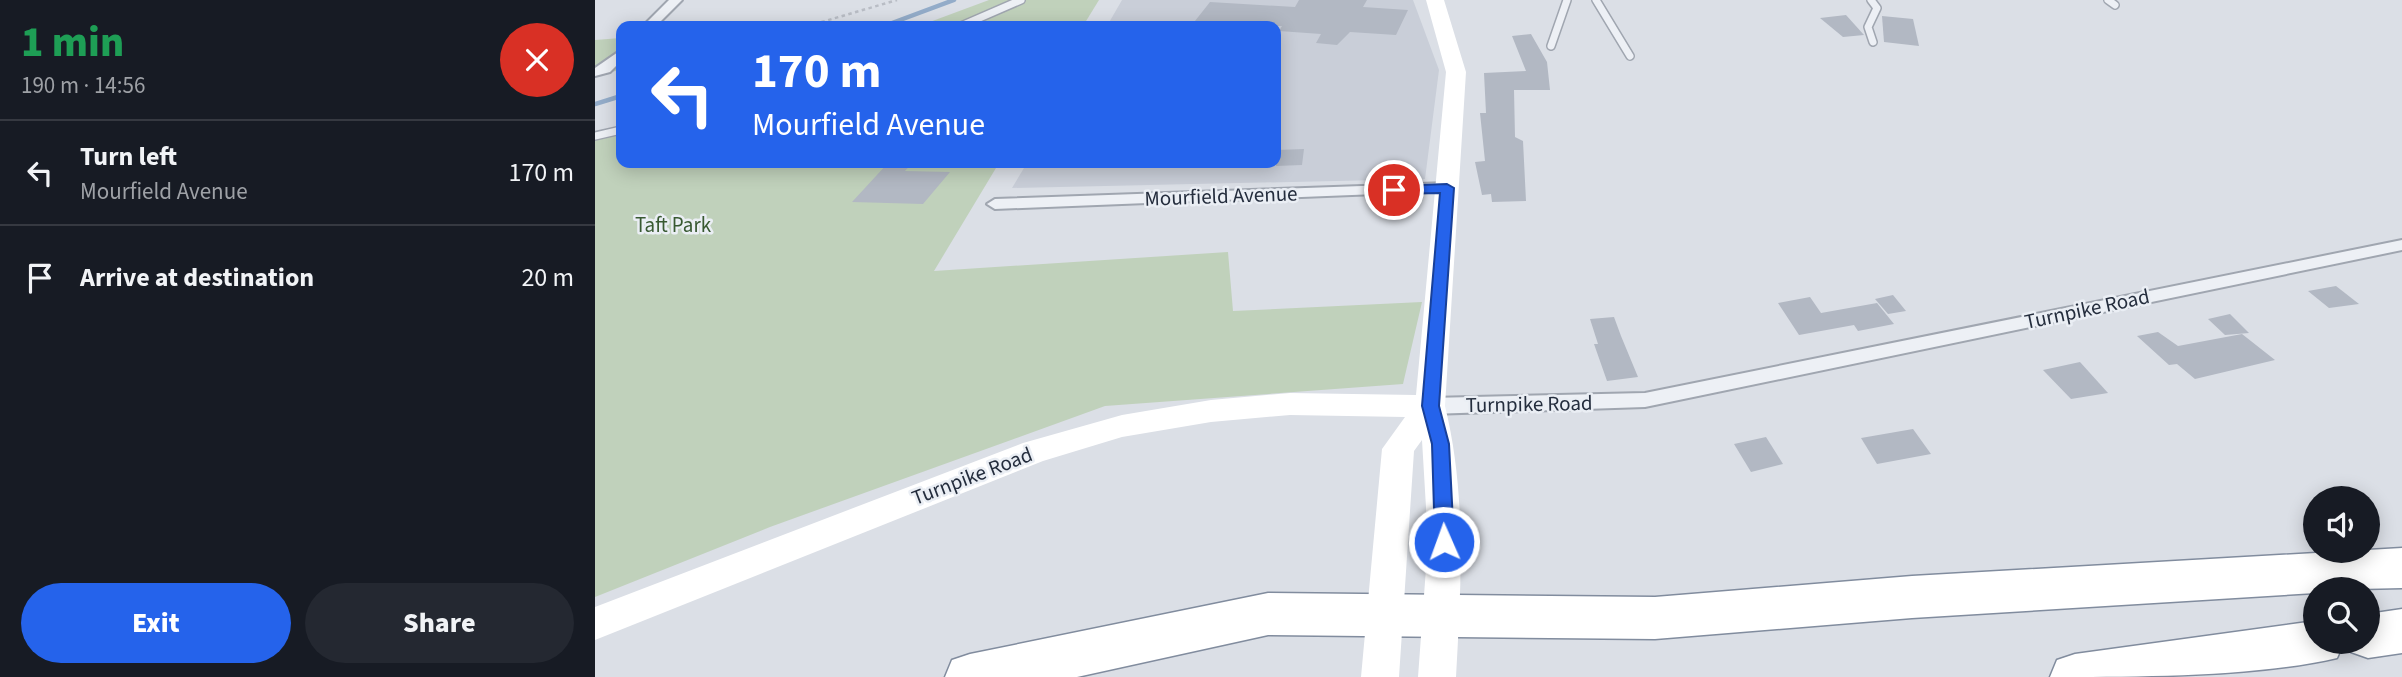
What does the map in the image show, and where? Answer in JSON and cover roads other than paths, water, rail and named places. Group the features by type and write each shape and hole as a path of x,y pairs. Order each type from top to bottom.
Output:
{"highway":[{"path":"970,677 1268,614 1655,618 1912,597 2402,568"},
{"path":"2380,634 2402,631"},
{"path":"2075,677 2303,644"}],"street":[{"path":"654,21 676,0"},
{"path":"1435,0 1456,72 1430,406 1440,444 1445,566 1437,677"},
{"path":"600,71 616,58"},
{"name":"Mourfield Avenue","path":"995,204 1447,188"},
{"name":"Turnpike Road","path":"595,624 1034,452 1122,426 1211,411 1290,404 1430,406 1645,400 2402,244"},
{"path":"1380,677 1387,616 1398,449 1430,406"}],"lane":[{"path":"973,21 1021,0"},
{"path":"1551,46 1567,0"},
{"path":"1596,0 1630,56"},
{"path":"1871,0 1877,8 1868,27 1873,42"},
{"path":"2108,0 2115,5"},
{"path":"595,136 616,131"}],"waterway":[{"path":"897,21 954,0"},
{"path":"595,104 616,98"}],"park label":[{"name":"Taft Park","path":"673,225"}]}
